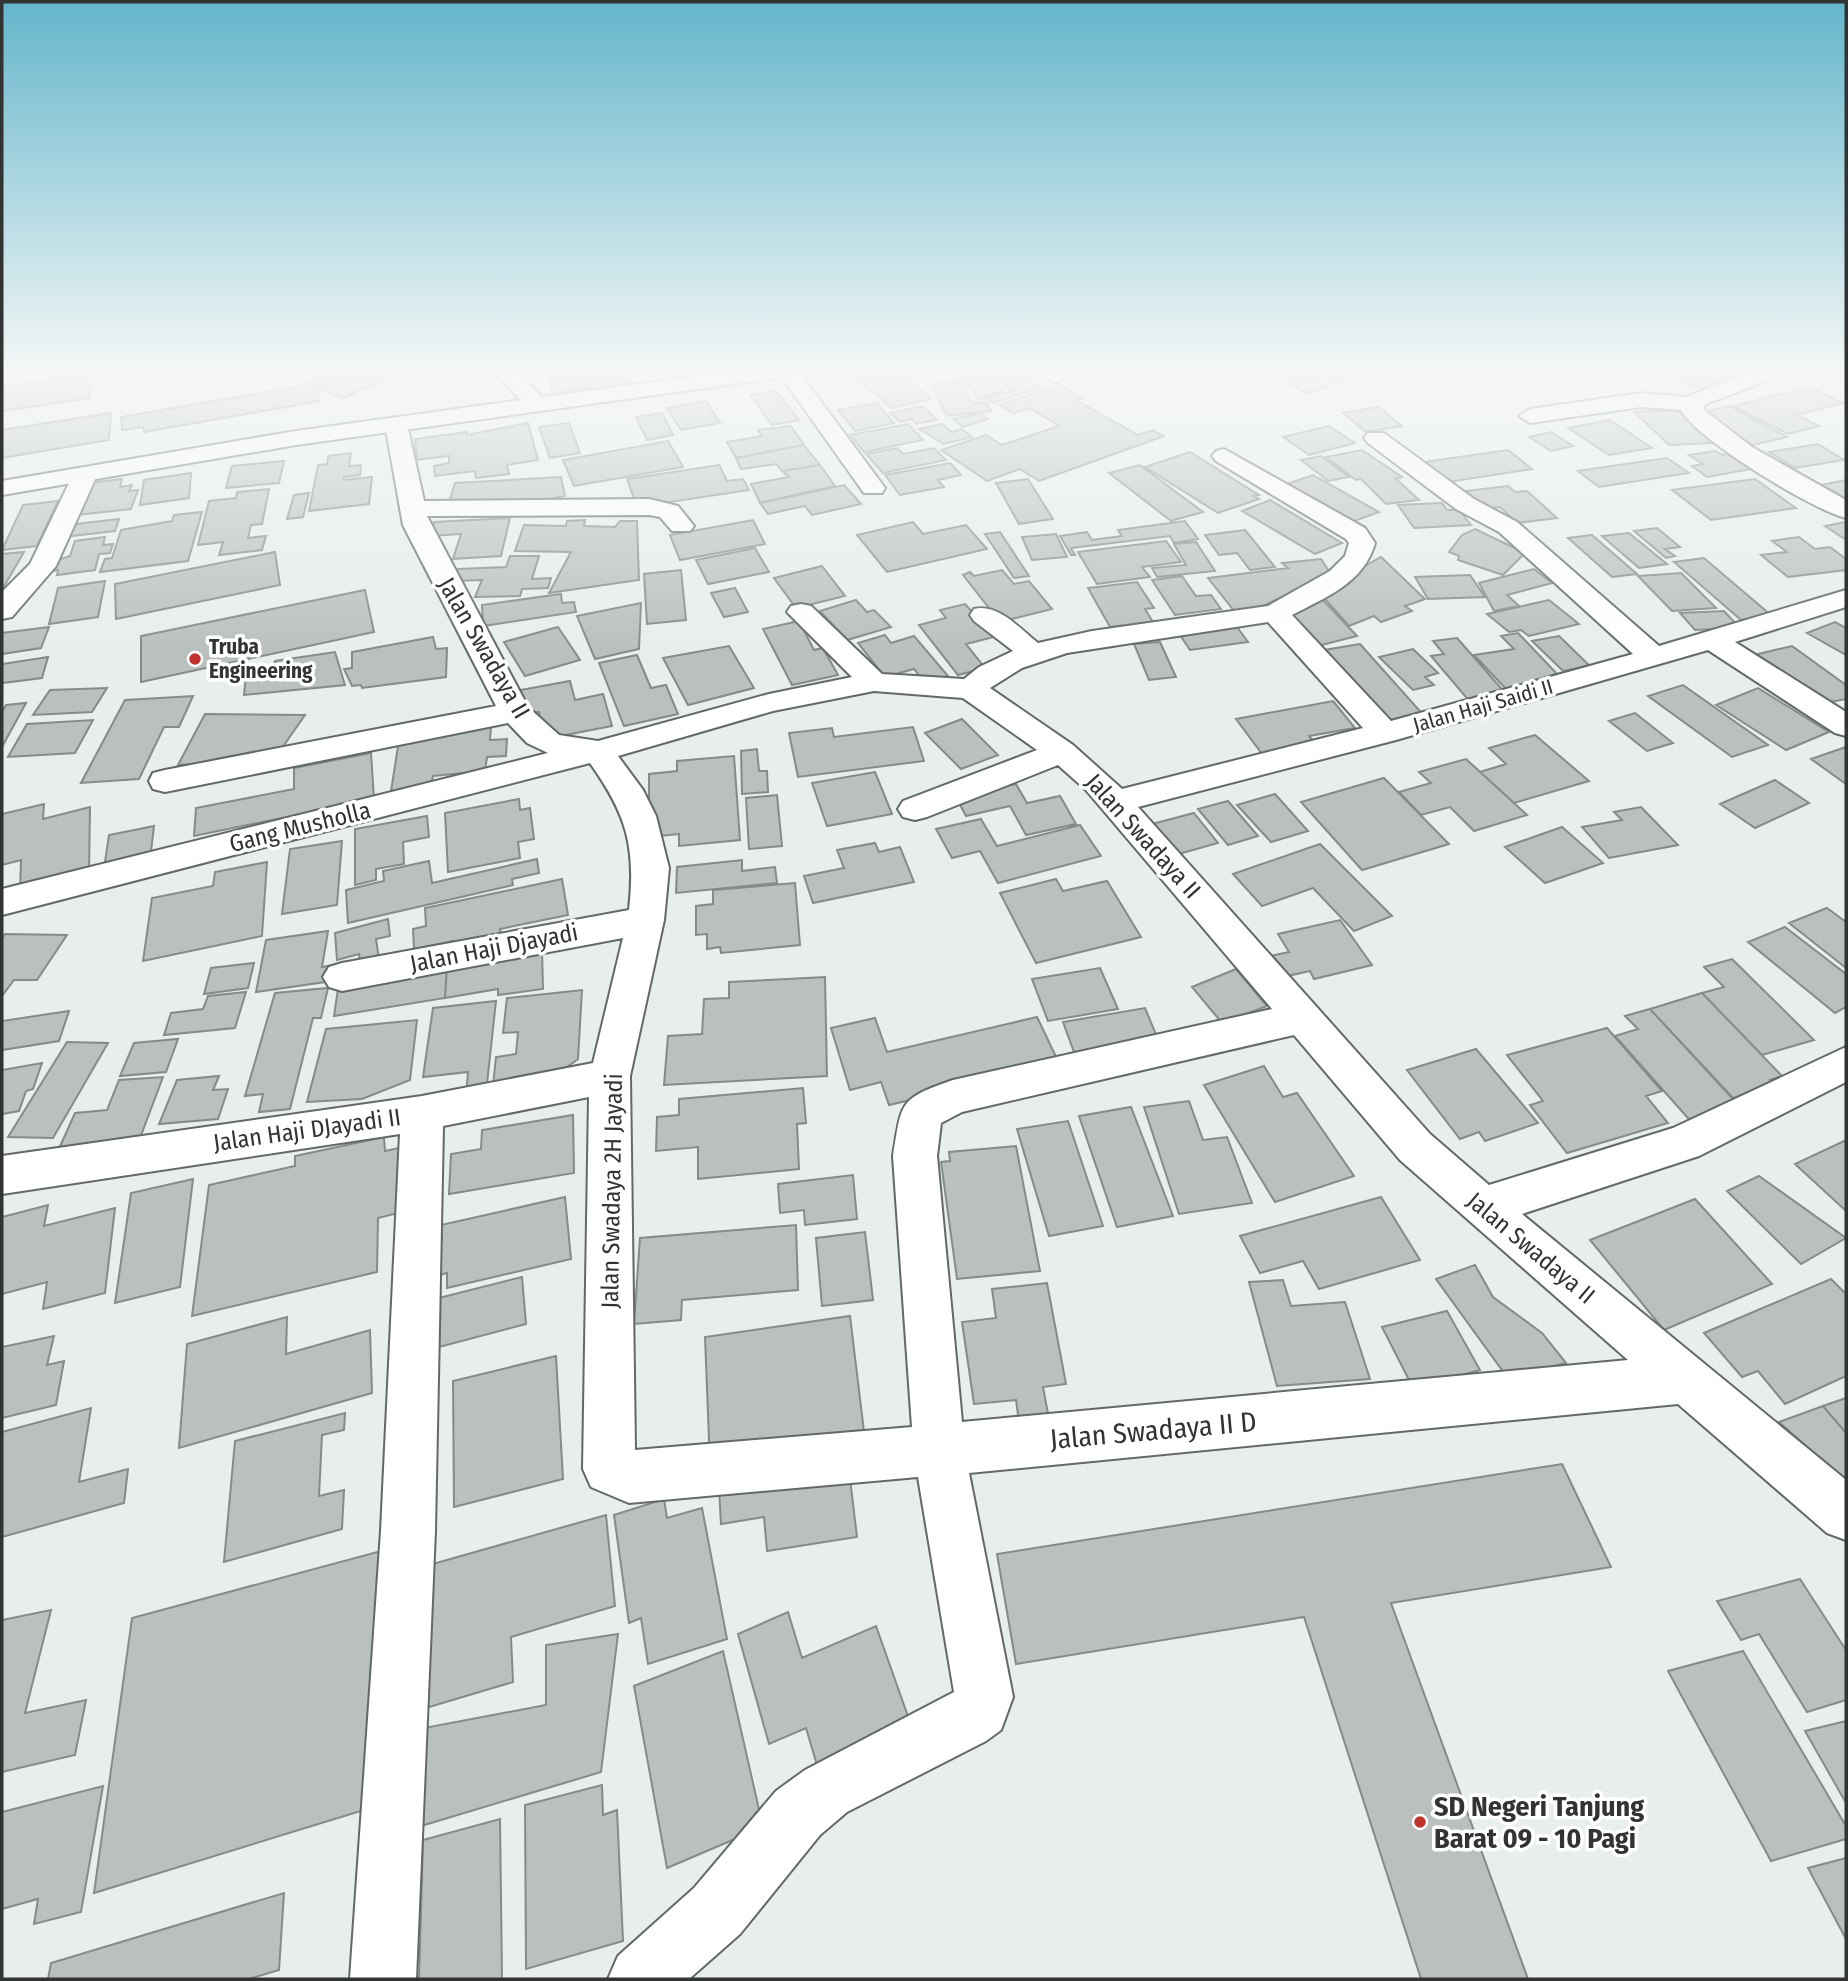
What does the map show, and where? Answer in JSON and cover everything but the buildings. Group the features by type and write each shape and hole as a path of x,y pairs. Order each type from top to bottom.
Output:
{"street":[{"path":"2,488 149,464"},
{"name":"Jalan Swadaya II","path":"404,464 416,525 515,712 538,736 550,744 598,751 769,703 874,682 971,689 1062,752 1116,801 1415,1147 1482,1207 1846,1514"},
{"path":"856,464 873,488"},
{"path":"971,689 996,671 1035,654 1107,635 1275,613 1342,575 1355,564 1362,543 1356,534 1238,464"},
{"path":"1411,464 1465,505 1508,527 1655,658"},
{"path":"1767,464 1807,490 1846,510"},
{"path":"2,611 12,596 36,577 43,566 85,475"},
{"path":"412,509 649,507 669,511 681,526"},
{"name":"Jalan Haji Saidi II","path":"1116,801 1385,733 1655,658 1846,598"},
{"path":"801,612 874,682"},
{"path":"1275,613 1385,733"},
{"path":"984,615 1035,654"},
{"path":"1713,641 1846,726"},
{"path":"165,781 250,767 333,745 515,712"},
{"name":"Gang Musholla","path":"2,902 598,751"},
{"name":"Jalan Swadaya 2H Jayadi","path":"598,751 626,790 639,816 651,868 646,920 610,1076 609,1469 618,1475"},
{"path":"915,809 1062,752"},
{"name":"Jalan Haji Djayadi","path":"342,977 646,920"},
{"path":"641,1979 717,1911 798,1813 826,1791 937,1737 980,1709 984,1697 984,1682 939,1450 915,1156 921,1114 953,1097 1303,1018"},
{"path":"1482,1207 1684,1143 1846,1063"},
{"name":"Jalan Haji DJayadi II","path":"2,1175 422,1113 610,1076"},
{"path":"383,1979 408,1531 422,1113"},
{"name":"Jalan Swadaya II D","path":"618,1475 629,1477 696,1469 939,1450 1687,1379"}],"place":[{"name":"Truba Engineering","path":"195,659"},
{"name":"SD Negeri Tanjung Barat 09 - 10 Pagi","path":"1420,1822"}]}
